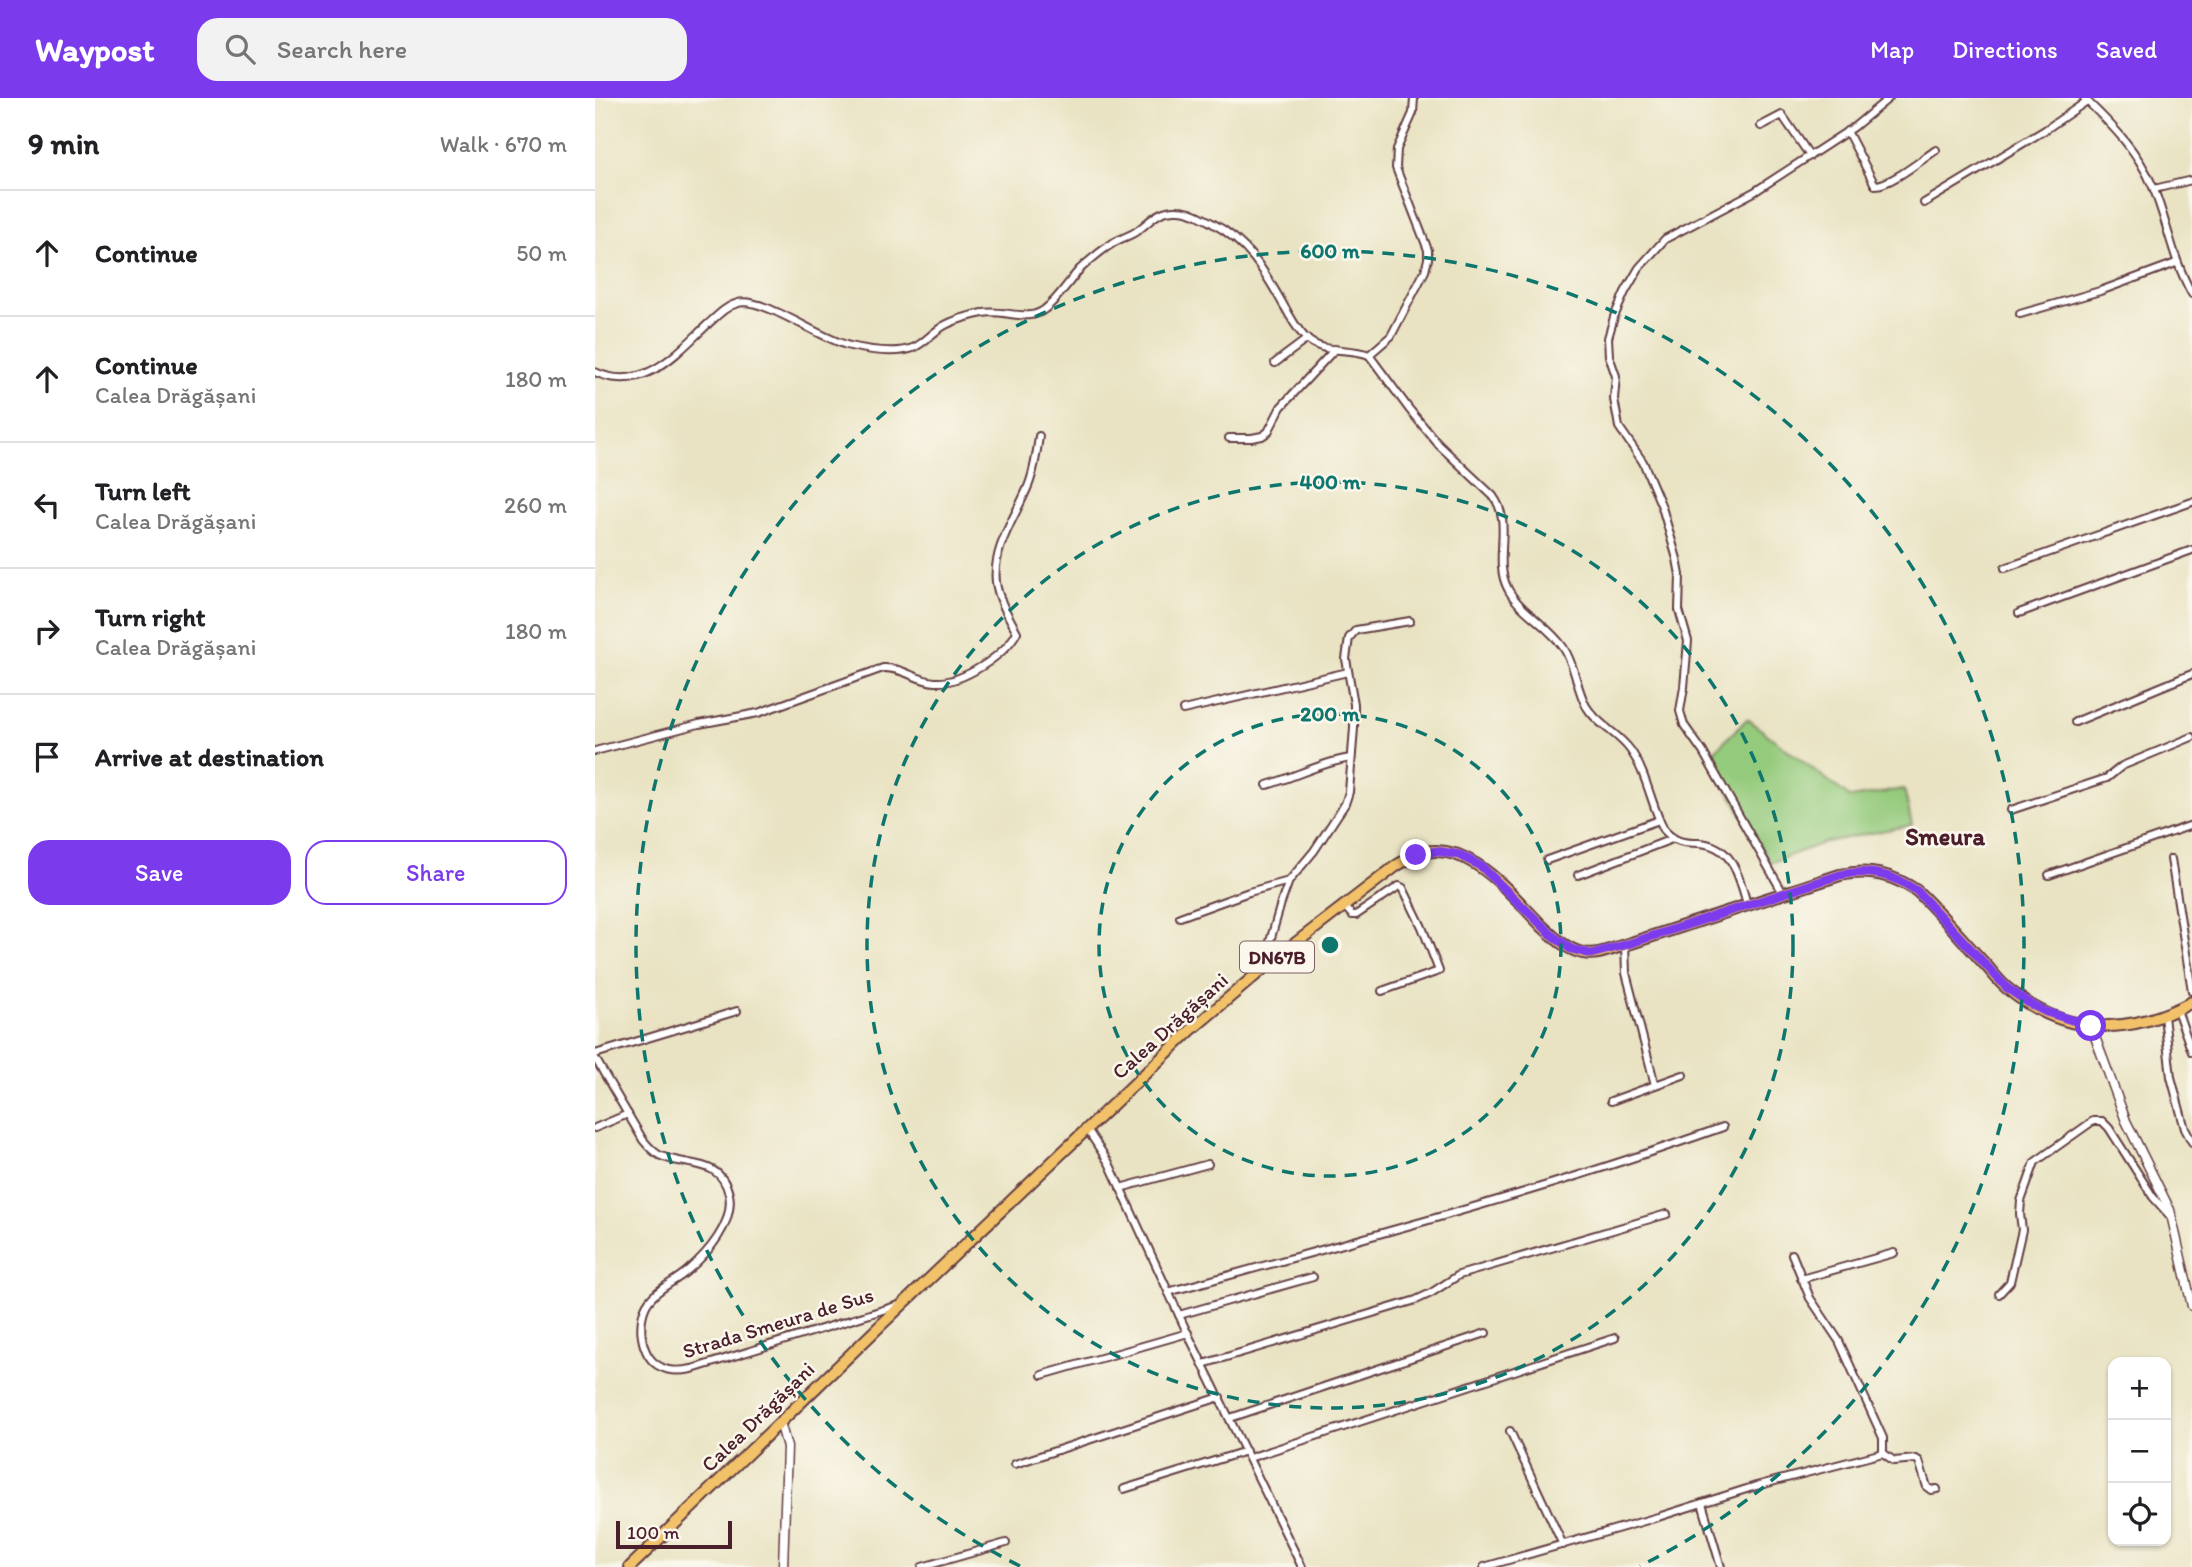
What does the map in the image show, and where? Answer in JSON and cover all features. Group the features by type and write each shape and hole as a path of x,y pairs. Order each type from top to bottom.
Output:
{"main road":[{"name":"Calea Drăgășani","path":"630,1567 1191,1030 1271,962 1396,866 1416,855 1437,851 1460,855 1482,867 1553,936 1571,949 1591,954 1840,875 1856,872 1880,873 1917,891 2007,988 2032,1005 2062,1018 2091,1026"},
{"name":"DN67B","path":"2091,1026 2125,1026 2164,1016 2192,1002"}],"street":[{"path":"1369,355 1391,336 1425,271 1428,259 1396,168 1397,149 1413,113 1414,98"},
{"path":"1783,893 1703,752 1684,724 1679,710 1689,652 1679,610 1680,575 1662,508 1652,483 1643,462 1619,427 1614,399 1616,376 1609,356 1608,338 1613,317 1625,292 1639,268 1665,239 1754,192 1847,131 1889,98"},
{"path":"1924,202 2045,130 2085,99 2135,152 2154,189 2176,263 2192,294"},
{"path":"1761,126 1782,115 1810,156"},
{"path":"1847,131 1869,175 1875,185 1879,186 1936,150"},
{"path":"2154,189 2192,180"},
{"path":"595,372 615,379 641,375 666,362 727,307 748,301 767,307 837,342 861,348 911,349 949,323 984,313 1025,316 1044,310 1081,269 1104,249 1134,233 1159,213 1188,211 1219,227 1253,255 1294,323 1307,339 1316,345 1360,351 1369,355 1439,445 1498,503 1503,521 1503,577 1508,590 1567,652 1579,691 1589,711 1631,751 1664,830 1672,839 1681,843 1710,844 1729,856 1747,904"},
{"path":"2020,314 2100,291 2176,263"},
{"path":"1275,363 1307,339"},
{"path":"1229,438 1252,438 1268,432 1281,407 1335,349"},
{"path":"595,751 687,727 758,713 883,668 896,669 937,682 960,677 999,654 1011,643 1017,632 999,596 996,568 1002,545 1029,485 1037,457 1039,436"},
{"path":"2005,568 2192,502"},
{"path":"2019,613 2192,550"},
{"path":"1271,962 1267,952 1289,881 1314,851 1345,804 1350,781 1354,728 1354,704 1346,659 1349,638 1356,630 1410,621"},
{"path":"1183,710 1348,672"},
{"path":"2075,722 2192,674"},
{"path":"2011,810 2107,778 2122,766 2192,737"},
{"path":"1267,785 1292,778 1334,760 1351,758"},
{"path":"1547,860 1658,820"},
{"path":"2049,875 2192,825"},
{"path":"1578,875 1672,839"},
{"path":"2171,859 2192,991"},
{"path":"1180,918 1249,892 1289,881"},
{"path":"1344,906 1352,915 1356,915 1399,886 1403,888 1422,927 1439,971 1382,991"},
{"path":"1625,945 1626,973 1654,1085"},
{"path":"2177,1010 2192,1052"},
{"path":"595,1056 737,1011"},
{"path":"2164,1016 2171,1077 2185,1129 2192,1142"},
{"path":"2091,1026 2126,1121 2165,1197 2173,1220 2192,1306"},
{"name":"Strada Smeura de Sus","path":"595,1056 651,1149 659,1155 709,1168 724,1181 729,1195 729,1214 714,1241 686,1273 657,1292 643,1311 643,1340 649,1357 657,1366 666,1370 692,1369 903,1304"},
{"path":"1611,1101 1683,1075"},
{"path":"595,1128 628,1114"},
{"path":"1999,1294 2010,1282 2022,1230 2021,1201 2035,1162 2093,1121 2102,1121 2109,1128 2153,1197 2173,1220"},
{"path":"1168,1292 1639,1157 1723,1127"},
{"path":"1087,1129 1109,1163 1168,1292 1302,1567"},
{"path":"1120,1188 1208,1164"},
{"path":"1203,1364 1416,1300 1459,1275 1667,1214"},
{"path":"1801,1279 1894,1253"},
{"path":"1792,1254 1815,1306 1844,1352 1882,1438 1883,1453 1893,1461 1916,1459 1927,1488 1937,1489"},
{"path":"1179,1315 1313,1277"},
{"path":"1042,1375 1188,1333"},
{"path":"1230,1418 1486,1333"},
{"path":"1124,1489 1248,1454 1615,1338"},
{"path":"1015,1464 1220,1397"},
{"path":"780,1422 787,1447 783,1567"},
{"path":"1510,1431 1563,1545"},
{"path":"1484,1567 1756,1486 1883,1453"},
{"path":"1702,1503 1720,1567"},
{"path":"922,1567 1006,1543"}],"green space":[{"path":"1747,719 1851,798 1904,789 1912,825 1826,842 1770,863 1709,756"}],"district":[{"name":"Smeura","path":"1945,837"}],"route":[{"path":"1416,855 1437,851 1460,855 1482,867 1562,944 1591,954 1840,875 1856,872 1880,873 1904,882 1917,891 2007,988 2046,1012 2091,1026"}]}
